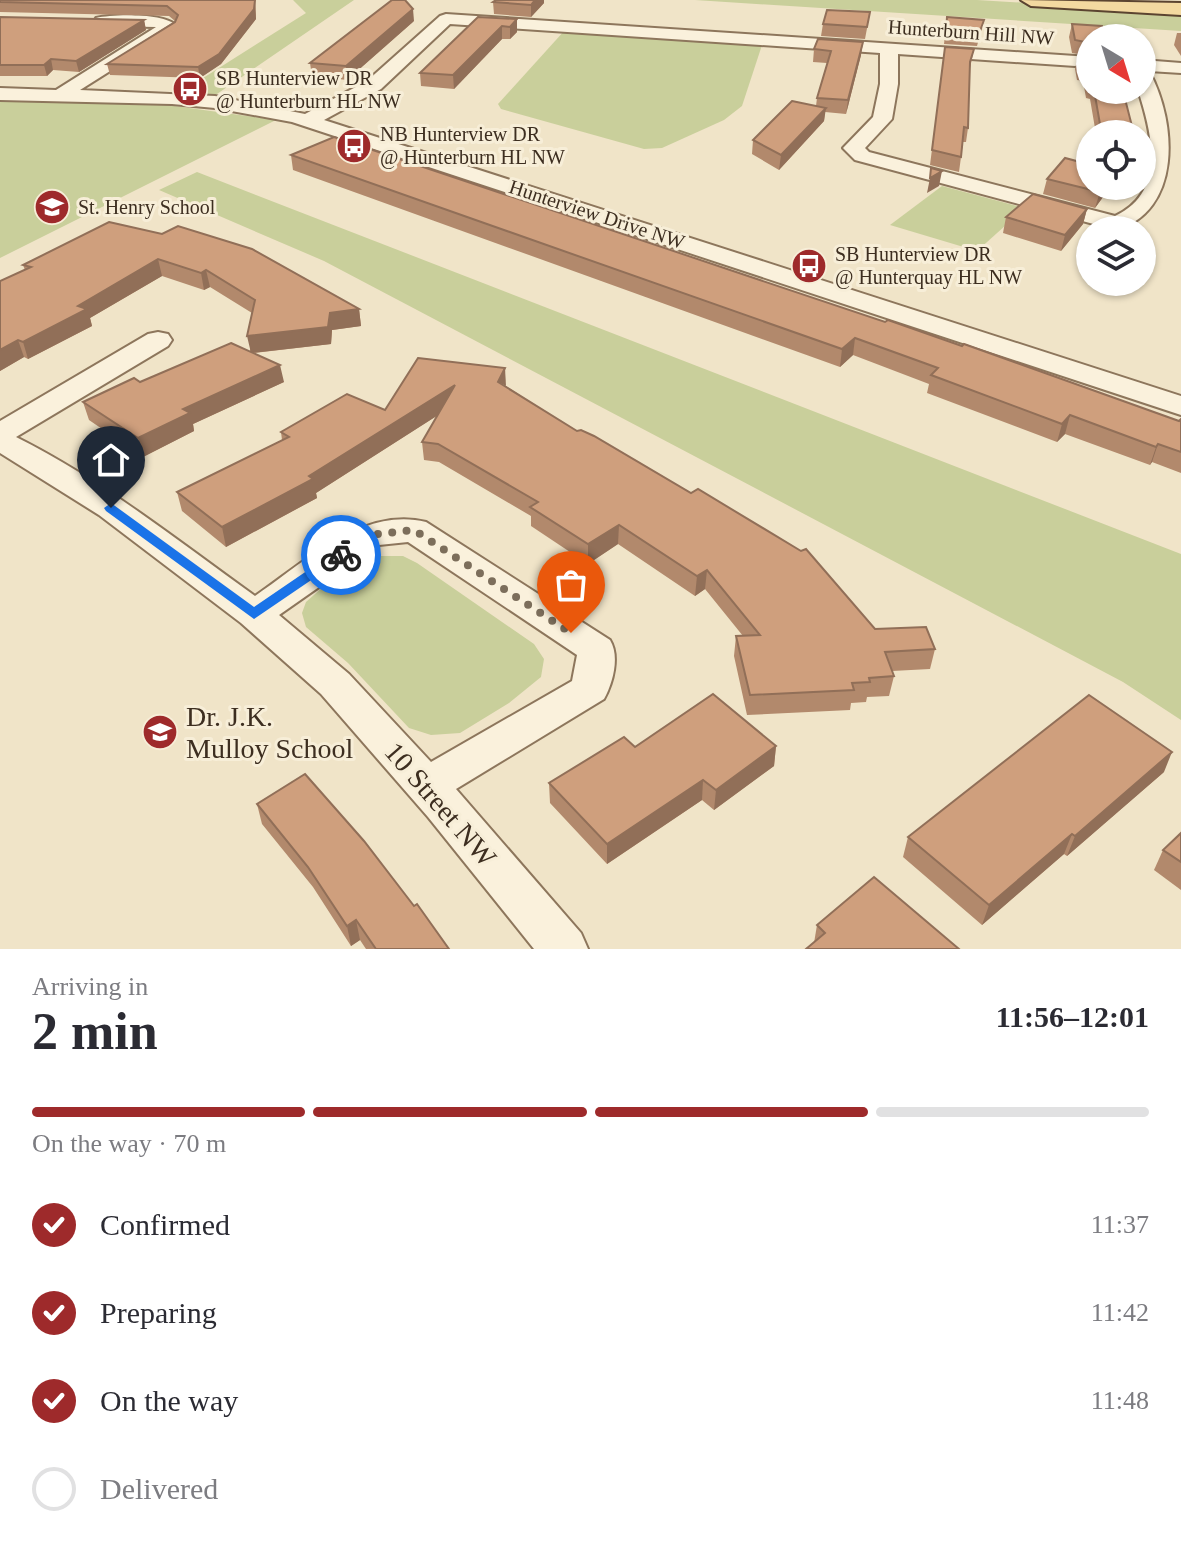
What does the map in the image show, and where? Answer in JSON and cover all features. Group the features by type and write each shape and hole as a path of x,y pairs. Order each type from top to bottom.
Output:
{"main road":[{"path":"1031,0 1181,9"}],"street":[{"name":"Hunterburn Hill NW","path":"308,120 374,85 446,19 1076,61"},
{"path":"60,95 169,26 163,22 89,20"},
{"path":"889,49 889,84 882,119 853,148 862,156 1116,223 1132,219 1157,191 1165,159 1162,133 1152,104"},
{"path":"1156,66 1181,68"},
{"name":"Hunterview Drive NW","path":"0,94 215,102 308,120 1181,406"},
{"path":"0,434 158,340"},
{"name":"10 Street NW","path":"0,441 37,460 111,508 254,614 335,684 564,949"},
{"path":"254,614 370,535 414,530 597,650 590,689 426,786"}],"green space":[{"path":"293,0 354,0 214,96 181,92 306,13"},
{"path":"695,0 977,0 1181,12 1181,31 1156,29 1156,24 1076,24"},
{"path":"565,30 762,45 742,106 724,120 662,148 644,149 501,109 498,104"},
{"name":"St. Henry School","path":"0,101 153,103 276,120 0,258"},
{"path":"197,172 1181,554 1181,720 1123,682 324,261 159,190"},
{"path":"942,186 1025,208 977,251 890,225"},
{"path":"379,556 403,556 417,563 534,644 544,659 541,677 509,703 460,733 431,735 409,728 348,663 306,627 302,613 306,602 324,586 357,563"}],"building":[{"path":"0,0 255,0 254,9 219,54 198,67 107,64 175,22 178,15 167,6"},
{"path":"392,0 405,0 413,9 346,66 310,63"},
{"path":"535,0 531,5 493,2"},
{"path":"827,10 870,12 867,27 823,24"},
{"path":"0,17 144,20 76,61 51,59 44,65 0,65"},
{"path":"478,17 517,19 510,27 502,26 453,75 420,73"},
{"path":"947,17 984,20 979,34 946,32"},
{"path":"818,39 863,42 848,100 817,98 831,51 814,49"},
{"path":"945,47 974,49 970,62 968,128 964,127 961,157 932,150"},
{"path":"792,101 826,108 781,155 753,140"},
{"path":"1096,104 1126,104 1130,120 1099,120"},
{"path":"334,137 885,322 888,320 962,346 964,344 1179,421 1181,419 1181,452 1158,444 1156,447 1070,415 1062,424 931,375 938,368 855,338 842,349 291,155"},
{"path":"1065,158 1076,161 1076,186 1047,179"},
{"path":"931,168 942,171 930,178"},
{"path":"1033,194 1087,209 1081,216 1076,216 1076,222 1065,235 1006,217"},
{"path":"109,222 162,234 178,226 252,249 359,309 330,313 328,327 247,336 255,300 206,270 201,273 158,259 78,306 87,309 23,342 18,340 0,350 0,281 31,267 23,265"},
{"path":"231,343 280,365 183,409 190,413 138,438 83,402 134,378 140,382"},
{"path":"418,358 505,368 498,382 577,431 594,436 691,493 698,489 801,551 806,549 875,629 926,627 935,649 885,652 894,676 852,683 854,690 750,695 736,636 760,635 707,570 697,576 619,525 588,544 530,507 538,502 438,444 422,442 455,385 309,476 313,479 222,527 177,492 289,437 281,432 347,394 385,410"},
{"path":"713,694 776,746 716,790 703,780 607,844 549,783 624,737 635,747"},
{"path":"1089,695 1172,752 989,905 908,837"},
{"path":"305,774 364,841 414,906 417,904 449,949 376,949 356,920 347,926 308,867 257,804"},
{"path":"1181,833 1181,862 1163,850"},
{"path":"874,877 959,949 806,949 825,933 817,925"}],"way so far":[{"path":"341,555 370,535 414,530 571,633"}],"place":[{"name":"SB Hunterview DR @ Hunterburn HL NW","path":"190,89"},
{"name":"NB Hunterview DR @ Hunterburn HL NW","path":"354,146"},
{"name":"St. Henry School","path":"52,207"},
{"name":"SB Hunterview DR @ Hunterquay HL NW","path":"809,266"},
{"name":"Dr. J.K. Mulloy School","path":"160,732"}],"route":[{"path":"111,508 254,614 341,555"}]}
